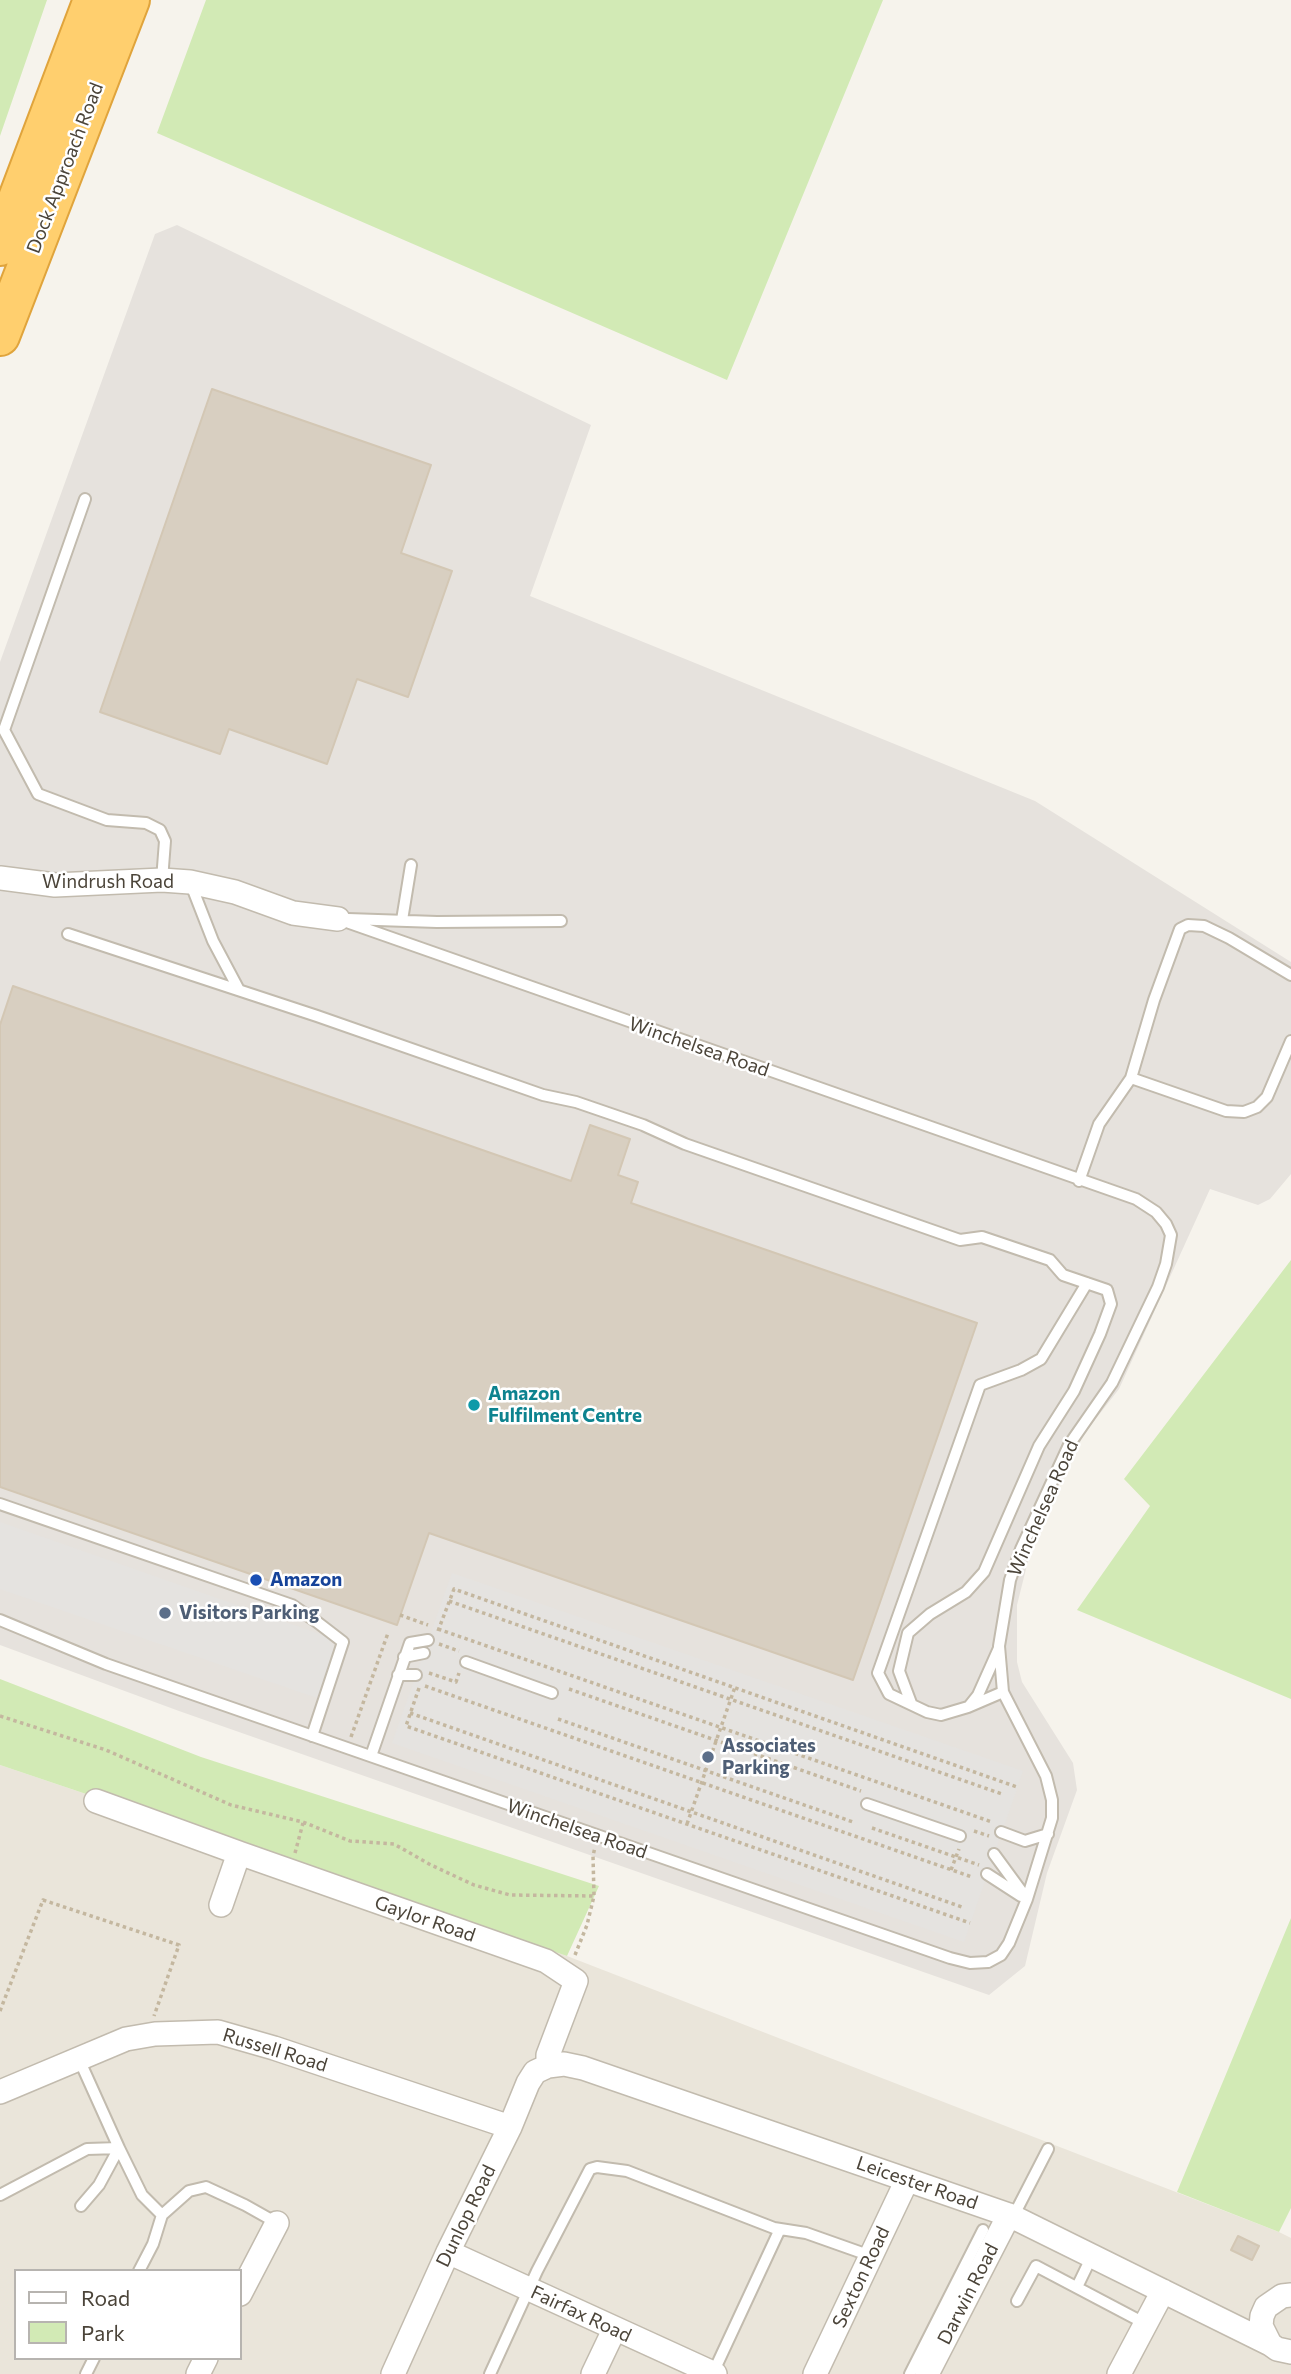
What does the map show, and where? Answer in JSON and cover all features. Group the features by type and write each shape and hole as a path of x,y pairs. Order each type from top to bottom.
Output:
{"highway":[{"name":"Dock Approach Road","path":"0,246 93,0"},
{"name":"Dock Approach Road","path":"0,335 130,0"}],"street":[{"name":"Windrush Road","path":"0,878 55,885 162,880 190,882 234,892 293,913 338,919"},
{"name":"Gaylor Road","path":"96,1801 546,1961 576,1981"},
{"path":"221,1905 239,1853"},
{"path":"548,2066 548,2055 576,1981"},
{"name":"Russell Road","path":"0,2092 126,2039 155,2034 218,2032 274,2048 510,2127"},
{"name":"Leicester Road","path":"548,2066 564,2064 583,2068 1011,2216 1280,2348"},
{"name":"Dunlop Road","path":"393,2374 448,2252 510,2127 528,2083 536,2072 548,2066"},
{"name":"Sexton Road","path":"815,2374 907,2180"},
{"name":"Darwin Road","path":"927,2374 980,2254 1011,2216"},
{"path":"242,2290 277,2223"},
{"name":"Fairfax Road","path":"448,2252 714,2374"},
{"path":"1119,2374 1163,2291"},
{"path":"1280,2348 1264,2336 1262,2316 1273,2300 1291,2295"},
{"path":"593,2374 614,2330"}],"lane":[{"path":"85,499 4,730 38,794 107,820 146,823 160,830 164,841 162,880"},
{"path":"402,920 411,865"},
{"path":"190,882 213,941 239,990"},
{"path":"338,919 561,920"},
{"name":"Winchelsea Road","path":"0,1620 106,1664 970,1963 988,1962 1001,1955 1009,1943 1027,1899 1048,1834 1052,1818 1052,1800 1046,1776 1003,1692 999,1646 1008,1590 1021,1549 1069,1445 1112,1383 1162,1276 1171,1235 1167,1224 1156,1212 1136,1199 338,919"},
{"path":"1079,1181 1099,1124 1131,1078 1154,1000 1180,929 1188,925 1203,926 1229,938 1291,975"},
{"path":"68,934 543,1095 576,1102 643,1125 685,1144 960,1240 982,1237 1050,1260 1063,1275 1107,1290 1111,1304 1100,1334 1074,1391 1039,1446 984,1572 966,1592 930,1614 908,1633 899,1671 911,1703"},
{"path":"1131,1078 1226,1111 1244,1112 1257,1107 1268,1097 1291,1041"},
{"path":"1003,1692 941,1715 927,1712 889,1694 878,1673 980,1385 1021,1370 1041,1359 1087,1283"},
{"path":"0,1504 292,1605 317,1622 343,1642 312,1736"},
{"path":"370,1756 410,1643 428,1640"},
{"path":"968,1707 978,1695 999,1646"},
{"path":"404,1657 424,1653"},
{"path":"465,1659 552,1693"},
{"path":"398,1675 420,1673"},
{"path":"865,1798 960,1836"},
{"path":"1002,1832 1025,1841 1048,1834"},
{"path":"994,1854 1027,1899"},
{"path":"988,1872 1027,1899"},
{"path":"78,2057 142,2195 162,2215"},
{"path":"0,2195 86,2149 118,2148"},
{"path":"81,2206 99,2185 118,2148"},
{"path":"1011,2216 1048,2150"},
{"path":"490,2374 528,2290 590,2169 597,2167 627,2171 780,2229 806,2233 871,2256"},
{"path":"140,2269 153,2244 162,2215 188,2191 206,2188 245,2204 277,2223"},
{"path":"714,2374 780,2229"},
{"path":"910,2374 980,2254 983,2230"},
{"path":"1077,2287 1092,2256"},
{"path":"1017,2301 1036,2266 1146,2324"}],"path":[{"path":"420,1673 456,1682 465,1659 434,1642 454,1589 1017,1787"},
{"path":"449,1601 1002,1794"},
{"path":"400,1615 992,1822"},
{"path":"347,1748 388,1633"},
{"path":"970,1923 406,1726 420,1684 972,1877"},
{"path":"687,1824 734,1687"},
{"path":"569,1689 716,1740 865,1798"},
{"path":"410,1713 962,1907"},
{"path":"0,1716 106,1750 230,1805 303,1822 350,1841 394,1844 474,1885 510,1895 594,1896"},
{"path":"558,1718 853,1822"},
{"path":"290,1871 303,1822"},
{"path":"872,1828 988,1872"},
{"path":"576,1981 572,1963 587,1925 594,1896 593,1856"},
{"path":"0,2011 43,1900 179,1945 152,2022 155,2034"}],"shaded area":[{"path":"177,225 591,425 530,596 1035,801 1291,962 1291,1174 1270,1199 1258,1205 1210,1189 1119,1389 1084,1434 1034,1537 1017,1605 1017,1662 1022,1682 1073,1763 1077,1790 1047,1873 1025,1966 989,1995 179,1711 0,1645 0,662 155,234"},
{"name":"Visitors Parking","path":"0,1522 328,1637 335,1649 317,1698 0,1589"},
{"name":"Associates Parking","path":"452,1573 1023,1771 964,1942 392,1743"},
{"path":"0,1765 567,1956 1279,2232 1291,2238 1291,2374 0,2374"}],"green space":[{"path":"0,0 47,0 0,136"},
{"path":"206,0 883,0 727,380 157,133"},
{"path":"1291,1260 1291,1699 1077,1610 1150,1506 1124,1479"},
{"path":"0,1679 201,1757 599,1886 567,1956 0,1765"},
{"path":"1291,1918 1291,2208 1279,2232 1177,2192"}],"building":[{"path":"212,389 431,465 401,553 452,571 408,697 357,679 327,764 229,729 220,754 100,712"},
{"name":"Amazon Fulfilment Centre","path":"13,986 571,1181 590,1125 630,1139 618,1175 638,1182 631,1203 977,1323 853,1680 429,1533 397,1625 0,1487 0,1025"},
{"path":"1238,2236 1259,2246 1252,2260 1231,2250"}],"place":[{"name":"Amazon Fulfilment Centre","path":"474,1405"},
{"name":"Amazon","path":"256,1580"},
{"name":"Visitors Parking","path":"165,1613"},
{"name":"Associates Parking","path":"708,1757"}]}
